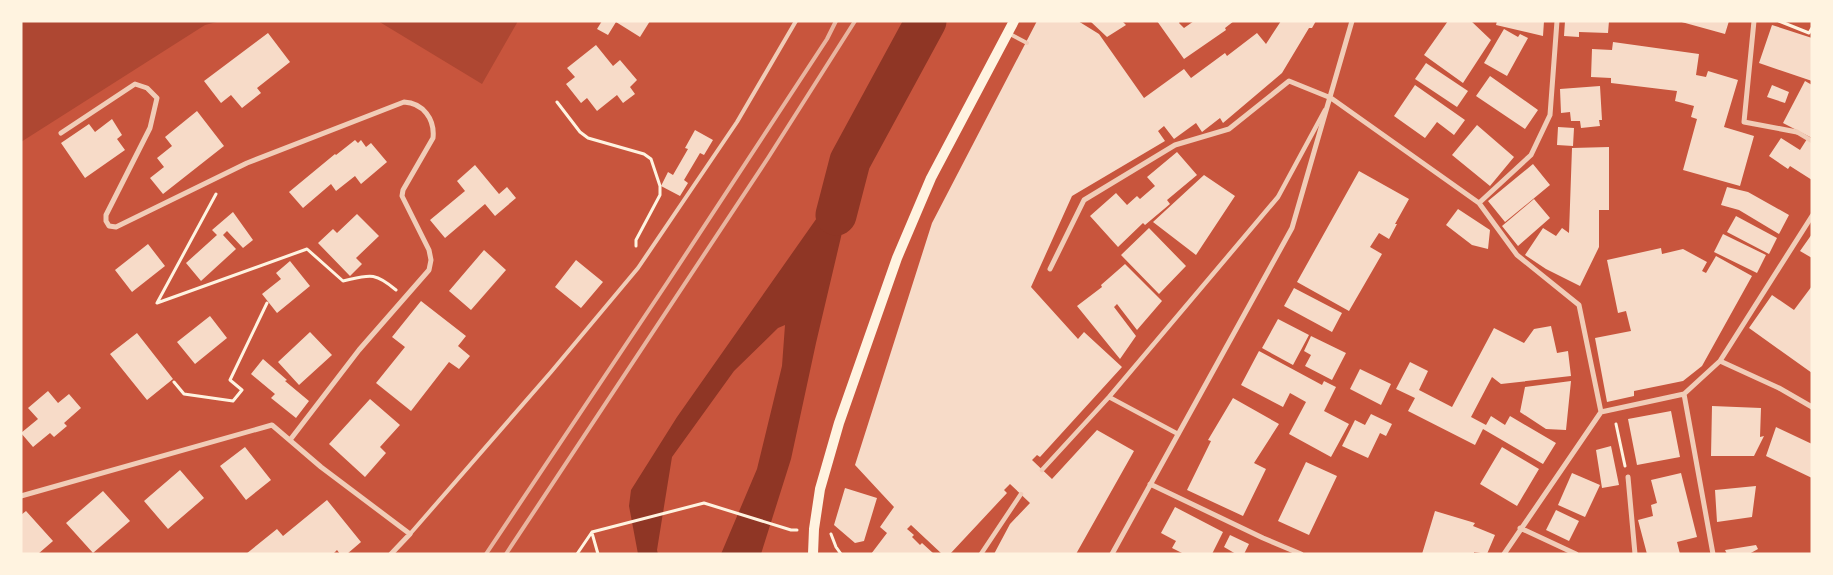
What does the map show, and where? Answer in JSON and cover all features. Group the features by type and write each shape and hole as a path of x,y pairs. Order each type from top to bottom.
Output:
{"main road":[{"path":"813,554 814,529 820,489 839,423 896,258 931,178 1014,21"}],"street":[{"path":"1112,554 1292,228 1352,21"},
{"path":"1479,203 1531,154 1550,115 1557,21"},
{"path":"1754,21 1744,122 1797,132 1812,141"},
{"path":"1050,269 1084,200 1175,145 1229,129 1289,81 1331,98 1479,203 1517,256 1579,305 1601,412"},
{"path":"61,133 135,84 148,88 157,98 150,128 106,215 106,221 109,226 116,227 247,163 404,102 420,106 432,121 434,138 403,190 402,196 429,250 432,260 429,270 359,350 290,440"},
{"path":"1042,470 1109,397 1278,197 1331,98"},
{"path":"1504,554 1601,412 1684,394 1720,361 1812,216"},
{"path":"1720,361 1779,388 1812,407"},
{"path":"1684,394 1714,554"},
{"path":"1109,397 1178,434"},
{"path":"21,496 272,425 322,467 410,534 390,554"},
{"path":"1628,477 1635,554"},
{"path":"1150,484 1301,554"},
{"path":"981,554 1021,494"},
{"path":"1520,528 1576,554"}],"lane":[{"path":"410,534 552,372 638,268 737,122 794,22"},
{"path":"1008,33 1027,43"}],"path":[{"path":"1779,21 1809,33 1812,28"},
{"path":"557,102 580,132 588,138 644,154 651,159 660,186 660,195 636,240 638,268"},
{"path":"228,172 157,302 307,249 343,281 368,276 383,279 405,297"},
{"path":"174,382 184,394 233,401 242,390 230,380 266,303"},
{"path":"1601,412 1617,425 1628,477"},
{"path":"577,554 592,532 704,503 790,530"},
{"path":"592,532 598,554"}],"shaded area":[{"path":"21,21 221,21 205,25 21,142"},
{"path":"378,21 518,21 482,84"},
{"path":"850,161 845,220 791,459 761,554 721,554 757,469 782,366 785,325 778,328 734,371 672,457 657,550 658,554 638,554 629,506 631,490 677,417 826,205"}],"building":[{"path":"602,21 650,21 640,37 616,22 608,35 597,29"},
{"path":"1037,21 1078,21 1099,34 1144,98 1184,69 1191,78 1225,53 1227,56 1257,33 1266,44 1281,21 1316,21 1312,28 1309,28 1282,73 1223,123 1220,118 1202,132 1196,123 1174,139 1164,126 1158,131 1165,141 1072,196 1031,287 1078,339 1084,332 1122,367 1040,457 1037,455 1032,460 1052,479 1097,430 1134,451 1076,554 994,554 1010,524 1030,503 1010,484 1004,490 1007,493 950,554 942,554 911,525 907,529 914,535 912,537 934,554 871,554 887,533 880,527 894,507 855,465 932,223"},
{"path":"1090,21 1122,21 1126,25 1107,37"},
{"path":"1157,21 1180,21 1179,23 1184,28 1194,21 1234,21 1225,28 1226,30 1184,59"},
{"path":"1448,21 1471,21 1491,40 1463,83 1424,55"},
{"path":"1497,21 1544,21 1543,36 1496,25"},
{"path":"1565,21 1609,21 1608,33 1579,32 1579,37 1564,36"},
{"path":"1678,21 1729,21 1725,34"},
{"path":"1772,25 1812,38 1812,81 1759,63"},
{"path":"1504,29 1518,37 1520,34 1528,38 1507,76 1484,63"},
{"path":"268,33 290,62 257,88 261,93 242,108 231,95 221,103 204,81"},
{"path":"1613,42 1699,54 1696,75 1706,77 1708,71 1738,80 1724,127 1754,136 1740,186 1683,170 1697,119 1691,117 1694,106 1675,101 1677,91 1611,83 1611,78 1591,77 1592,49 1612,50"},
{"path":"596,45 613,66 620,60 637,80 630,87 635,94 623,103 617,95 597,111 587,98 581,103 566,84 575,77 567,68"},
{"path":"1426,63 1468,91 1457,107 1415,79"},
{"path":"1490,76 1538,110 1525,129 1476,96"},
{"path":"1805,81 1812,85 1812,138 1783,123"},
{"path":"1415,85 1465,120 1454,135 1437,122 1425,138 1394,116"},
{"path":"1772,85 1789,92 1785,103 1767,97"},
{"path":"1600,86 1602,120 1599,120 1600,126 1581,128 1580,121 1571,121 1570,112 1561,113 1560,89"},
{"path":"197,111 224,146 163,194 150,178 164,167 157,158 172,146 165,137"},
{"path":"112,119 122,135 117,139 125,150 85,178 61,143 89,124 95,132"},
{"path":"1477,125 1514,157 1490,186 1452,155"},
{"path":"1558,127 1574,128 1573,146 1557,145"},
{"path":"695,130 713,140 704,155 700,153 684,180 688,183 680,196 661,186 668,172 673,175 688,149 685,148"},
{"path":"1781,138 1800,150 1807,139 1812,143 1812,180 1790,166 1788,169 1769,156"},
{"path":"355,140 358,143 361,140 366,147 371,143 387,162 361,184 355,176 336,191 331,184 303,208 289,192"},
{"path":"1609,147 1609,210 1599,210 1599,247 1580,286 1546,269 1525,255 1543,228 1556,236 1562,228 1569,233 1572,148"},
{"path":"1177,152 1197,175 1167,200 1170,204 1145,225 1143,223 1118,247 1090,216 1116,193 1127,205 1137,196 1140,199 1155,186 1147,177"},
{"path":"1533,164 1550,185 1505,222 1488,201"},
{"path":"475,165 499,194 507,187 516,198 495,216 485,204 445,238 430,220 465,191 457,181"},
{"path":"1359,171 1409,199 1389,239 1379,233 1370,247 1382,254 1349,311 1297,282"},
{"path":"1204,175 1235,196 1196,255 1153,222"},
{"path":"1727,187 1748,192 1789,215 1779,234 1739,210 1721,205"},
{"path":"1534,199 1550,218 1518,246 1502,226"},
{"path":"1458,209 1490,230 1488,249 1472,245 1446,225"},
{"path":"233,212 253,240 243,248 227,231 223,235 236,249 201,281 186,263 217,235 212,230"},
{"path":"357,214 379,236 356,258 362,264 350,276 318,243 333,229 337,233"},
{"path":"1736,216 1777,238 1769,254 1727,232"},
{"path":"1149,228 1186,266 1159,294 1121,255"},
{"path":"1723,234 1766,255 1757,273 1714,252"},
{"path":"1812,234 1812,258 1800,251"},
{"path":"148,244 165,266 132,292 115,270"},
{"path":"1661,248 1662,254 1683,249 1707,262 1702,271 1706,273 1716,256 1752,276 1702,366 1683,381 1634,391 1634,396 1607,402 1595,338 1631,331 1626,311 1618,313 1607,260"},
{"path":"484,250 506,270 471,310 449,291"},
{"path":"576,260 603,282 581,308 555,287"},
{"path":"290,261 310,286 277,313 262,294 281,279 276,273"},
{"path":"1125,264 1162,301 1137,330 1117,304 1114,307 1136,336 1120,359 1077,306 1102,287 1101,285"},
{"path":"1812,286 1812,373 1749,328 1772,295 1794,310"},
{"path":"1294,288 1342,313 1332,332 1284,306"},
{"path":"421,301 466,336 458,346 470,356 459,369 449,362 411,411 376,383 405,347 392,337"},
{"path":"210,316 227,338 195,364 177,342"},
{"path":"1278,319 1309,335 1293,365 1262,348"},
{"path":"1551,326 1557,353 1568,351 1571,376 1501,384 1492,377 1471,417 1486,425 1491,416 1505,425 1510,416 1556,443 1543,464 1483,429 1475,445 1408,411 1415,398 1396,389 1410,362 1428,371 1419,390 1452,407 1494,328 1524,343 1534,329"},
{"path":"310,332 332,355 299,385 278,362"},
{"path":"137,333 173,379 147,400 110,354"},
{"path":"1311,336 1346,353 1332,380 1305,366 1311,355 1304,351"},
{"path":"1259,351 1322,385 1324,381 1336,387 1324,411 1349,424 1331,457 1289,434 1306,402 1290,393 1283,407 1241,385"},
{"path":"263,359 309,401 296,418 271,398 275,394 251,374"},
{"path":"1360,369 1391,384 1381,405 1350,389"},
{"path":"1571,381 1566,430 1546,429 1520,412 1525,387"},
{"path":"48,391 58,403 69,394 81,408 64,423 67,426 54,437 50,433 33,447 21,433 38,419 28,408"},
{"path":"1233,398 1279,424 1254,463 1266,469 1243,516 1187,490 1211,441 1208,440"},
{"path":"370,399 400,425 380,447 386,453 365,477 329,444"},
{"path":"1712,406 1761,408 1760,437 1764,436 1754,456 1711,456"},
{"path":"1671,411 1680,457 1637,465 1628,419"},
{"path":"1371,414 1392,424 1386,436 1380,433 1368,458 1342,446 1355,420 1365,425"},
{"path":"1776,427 1812,444 1812,478 1766,456"},
{"path":"1611,446 1619,485 1602,488 1596,450"},
{"path":"245,447 271,480 246,500 220,466"},
{"path":"1502,447 1539,469 1517,506 1480,484"},
{"path":"1306,462 1337,476 1309,535 1278,521"},
{"path":"180,470 204,498 168,529 144,501"},
{"path":"1572,473 1600,485 1585,517 1558,505"},
{"path":"1681,473 1697,537 1677,542 1680,554 1647,554 1638,520 1653,516 1651,505 1657,503 1651,480"},
{"path":"1756,486 1752,517 1717,522 1715,490"},
{"path":"845,488 877,498 864,541 855,543 834,525"},
{"path":"103,491 130,521 93,553 66,523"},
{"path":"327,500 361,542 347,554 340,554 337,550 333,554 246,554 277,529 283,536"},
{"path":"1175,507 1223,532 1212,554 1184,554 1172,548 1176,541 1161,533"},
{"path":"1556,510 1579,521 1569,541 1546,530"},
{"path":"26,511 53,541 38,554 21,554 21,515"},
{"path":"1435,511 1475,523 1473,526 1495,535 1487,554 1474,552 1474,554 1422,554"},
{"path":"1230,535 1249,544 1244,554 1236,554 1224,547"},
{"path":"1756,545 1758,549 1749,554 1727,554 1725,550"}],"waterway":[{"path":"836,215 850,161 926,21"}],"railway":[{"path":"486,554 667,283 827,39 836,21"},
{"path":"506,554 768,158 855,21"}]}
